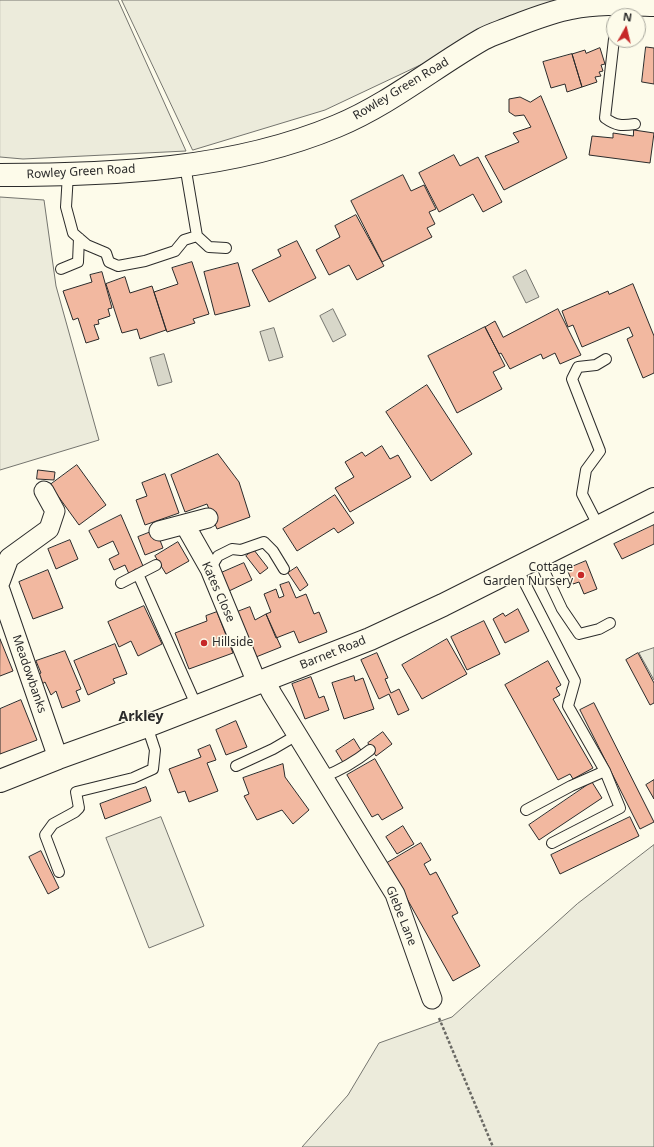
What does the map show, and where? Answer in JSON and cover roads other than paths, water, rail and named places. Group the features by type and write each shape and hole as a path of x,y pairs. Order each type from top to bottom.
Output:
{"main road":[{"name":"Rowley Green Road","path":"0,175 68,174 184,165 253,153 306,138 365,113 484,39 542,15 572,4 606,9"},
{"name":"Rowley Green Road","path":"631,8 654,5"},
{"name":"Barnet Road","path":"0,781 197,707 370,639 443,605 654,499"}],"street":[{"name":"Meadowbanks","path":"44,491 55,511 49,529 9,558 1,579 58,758"},
{"path":"159,532 208,518"},
{"name":"Kates Close","path":"185,525 210,569 261,682"},
{"name":"Glebe Lane","path":"261,682 272,694 395,894 432,998"}],"lane":[{"path":"613,48 605,118 613,124 628,126 635,124"},
{"path":"184,165 197,236 209,247 226,248"},
{"path":"68,174 66,207 73,233 87,245 106,253 109,262 118,266 145,261 174,250 184,240 197,236"},
{"path":"61,269 78,262 79,238"},
{"path":"599,527 582,494 586,470 600,451 572,379 578,367 596,365 606,359"},
{"path":"210,569 218,556 232,549 241,550 264,542 273,551 284,569"},
{"path":"538,558 562,609 579,634 599,629 610,623"},
{"path":"121,583 156,564"},
{"path":"517,568 575,681 568,706 605,771 620,808 552,843"},
{"path":"138,574 197,707"},
{"path":"60,872 45,835 53,824 75,812 79,808 76,792 133,778 153,769 155,750 147,726"},
{"path":"236,766 273,749 297,735"},
{"path":"323,778 356,761 370,750"},
{"path":"526,810 571,786 605,771"}],"place":[{"name":"Cottage Garden Nursery","path":"581,575"},
{"name":"Hillside","path":"204,643"}],"district":[{"name":"Arkley","path":"141,717"}]}
